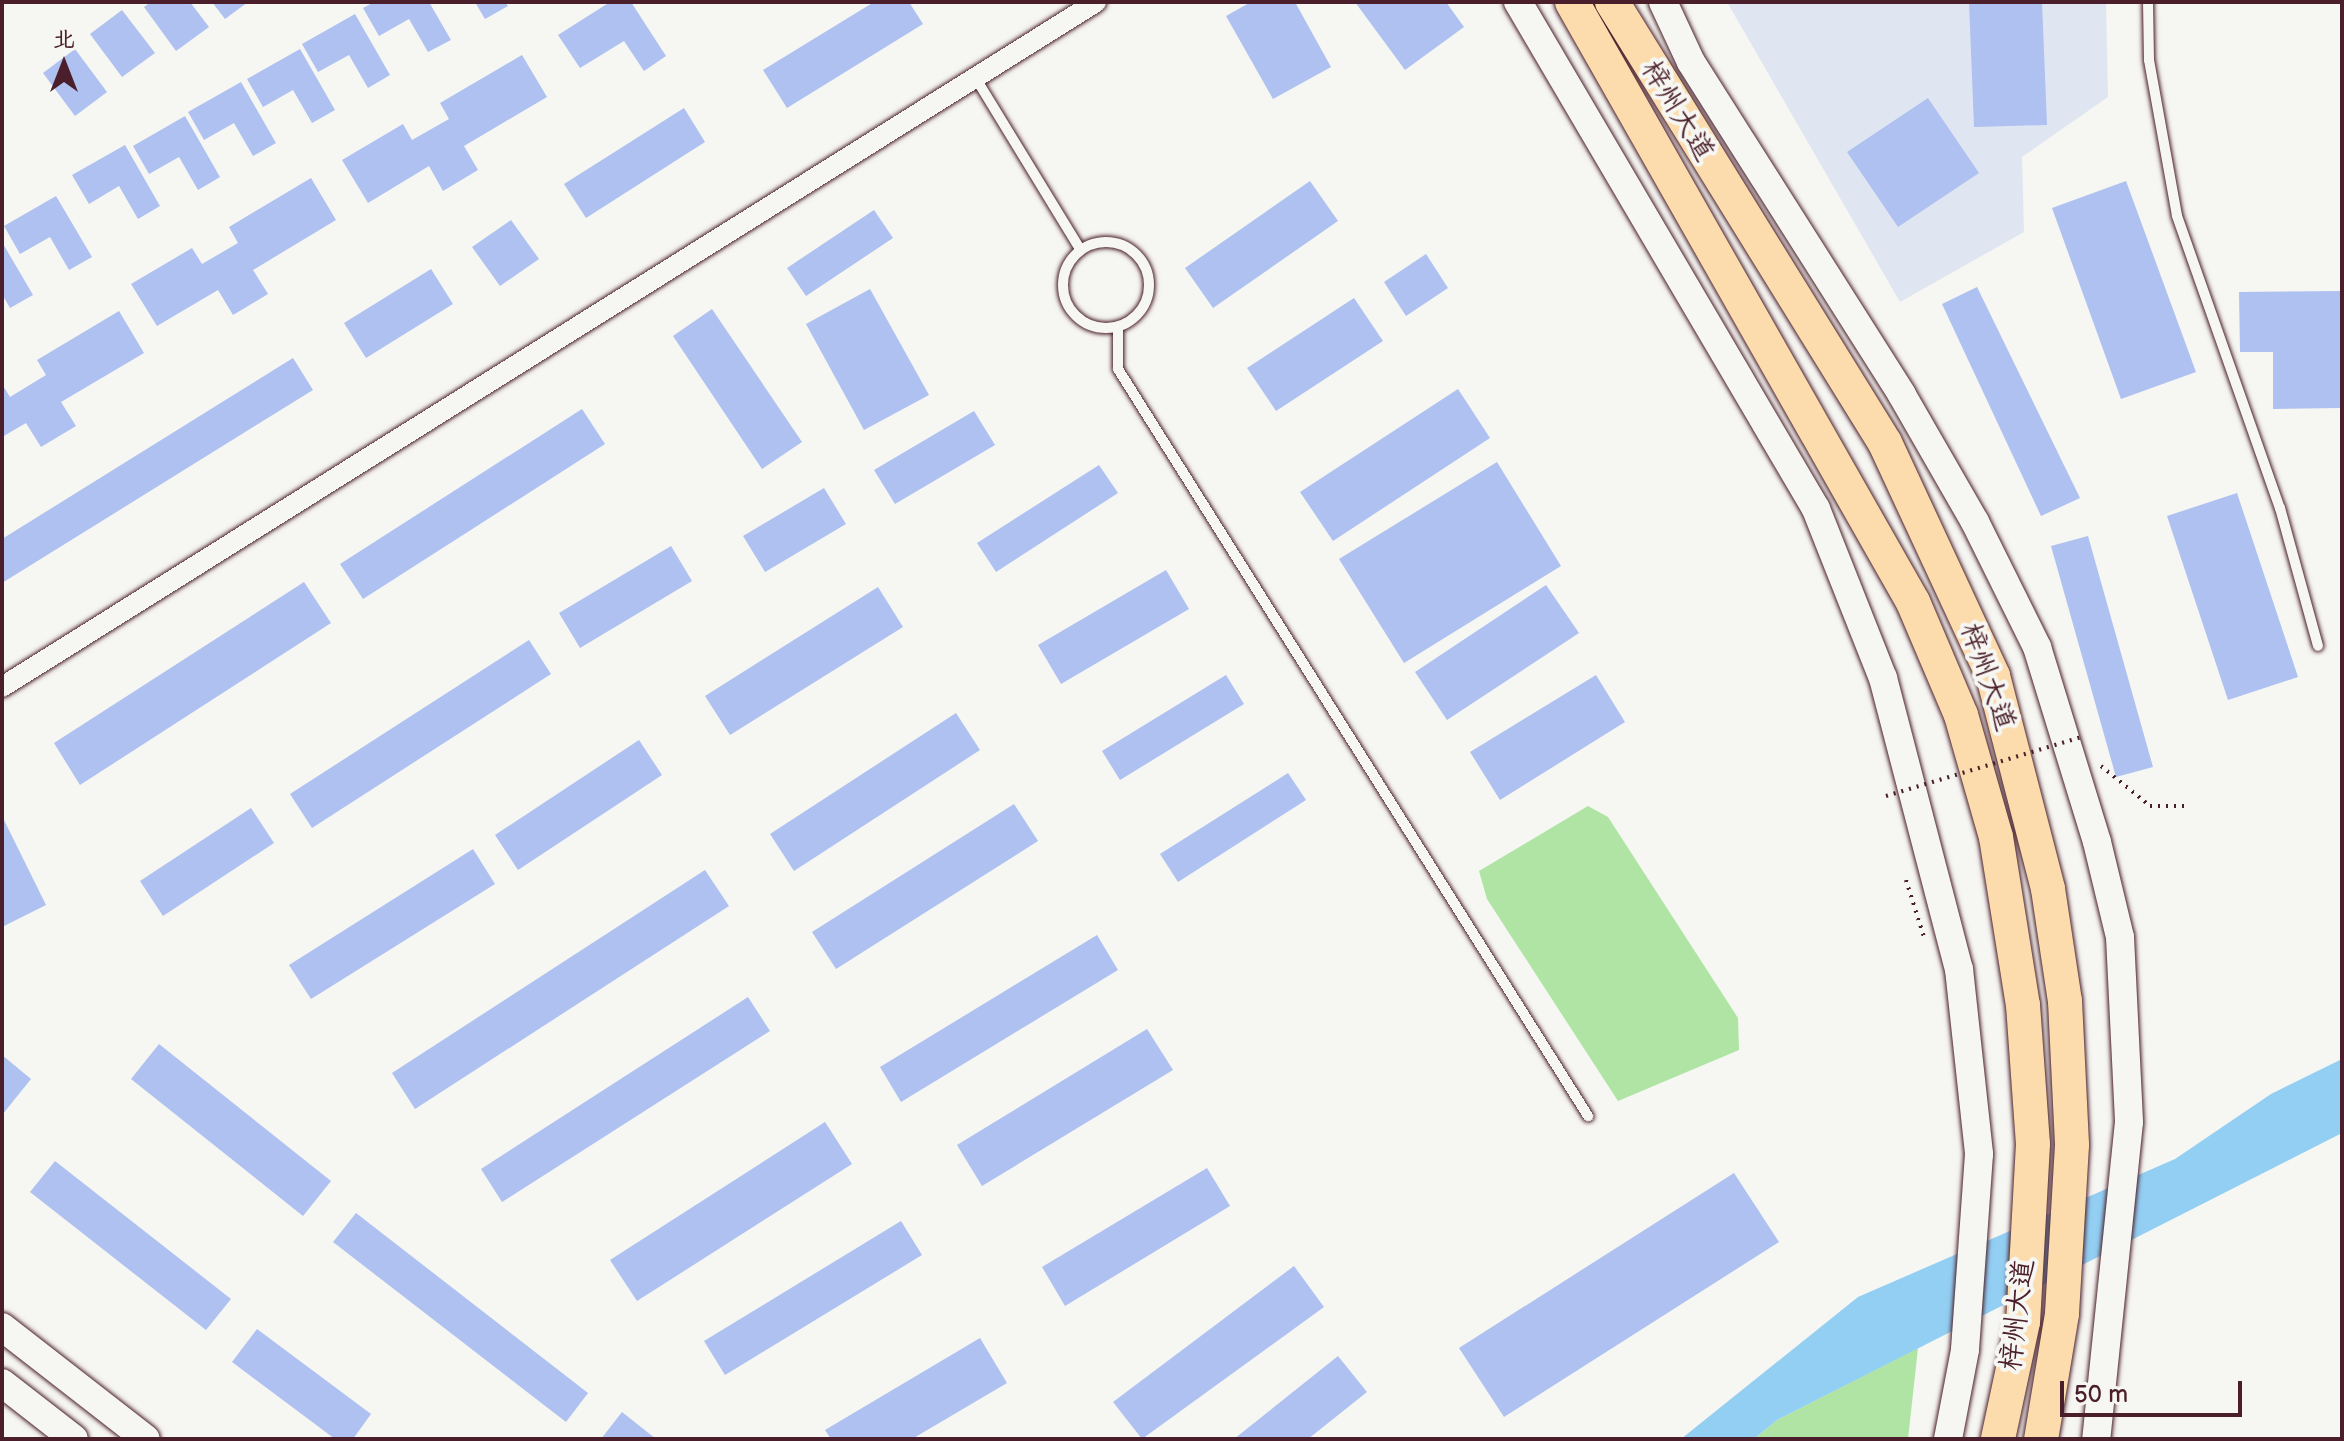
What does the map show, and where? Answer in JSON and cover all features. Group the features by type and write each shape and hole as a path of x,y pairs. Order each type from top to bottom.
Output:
{"highway":[{"name":"梓州大道","path":"1572,2 1913,602 1961,715 1996,837 2023,1005 2033,1144 2023,1322 1998,1439"},
{"name":"梓州大道","path":"1612,2 1885,443 1993,676 2048,889 2065,1001 2072,1145 2062,1314 2041,1439"}],"main road":[{"path":"1518,2 1816,509 1883,678 1956,957 1979,1154 1965,1350 1948,1439"},
{"path":"1663,2 1691,62 1902,395 1975,522 2037,647 2097,842 2120,937 2129,1122 2114,1301 2096,1439"},
{"path":"2,1327 146,1439"},
{"path":"2,1383 74,1439"}],"street":[{"path":"2,687 1096,2"}],"lane":[{"path":"2148,2 2149,60 2177,216 2280,508 2318,646"},
{"path":"975,77 1080,249"},
{"path":"1110,241 1138,254 1151,281 1143,311 1118,328 1087,326 1065,305 1063,274 1080,249 1110,241"},
{"path":"1118,328 1118,369 1588,1116"}],"path":[{"path":"1886,796 2082,737 2088,746"},
{"path":"2094,755 2122,787 2150,806 2188,806"}],"shaded area":[{"path":"1727,2 2106,2 2108,97 2022,157 2024,232 1900,302"}],"green space":[{"path":"1588,806 1608,817 1738,1018 1739,1050 1618,1101 1487,899 1479,871"},
{"path":"1918,1348 1908,1439 1754,1439 1777,1420"}],"water":[{"path":"2342,1059 2342,1133 1777,1420 1754,1439 1681,1439 1858,1297 2175,1159 2271,1094"}],"building":[{"path":"151,2 190,2 209,27 176,51 144,7"},
{"path":"212,2 248,2 225,19"},
{"path":"374,2 429,2 451,40 428,52 409,19 379,36 363,8"},
{"path":"475,2 505,2 508,6 485,19"},
{"path":"610,2 631,2 666,56 644,71 624,41 580,68 558,35"},
{"path":"874,2 909,2 923,24 787,108 763,70"},
{"path":"1251,2 1295,2 1331,67 1273,99 1226,16"},
{"path":"1355,2 1446,2 1464,27 1405,70"},
{"path":"1969,2 2042,2 2047,125 1974,127"},
{"path":"122,10 155,53 122,77 90,34"},
{"path":"355,14 390,75 368,88 349,55 318,72 302,44"},
{"path":"75,49 107,92 75,116 43,73"},
{"path":"300,49 335,110 312,123 293,90 263,107 247,79"},
{"path":"522,55 547,97 464,146 478,170 443,191 429,166 368,203 342,160 403,124 412,140 449,119 440,103"},
{"path":"241,82 276,143 253,156 234,123 204,140 188,112"},
{"path":"1928,98 1979,173 1898,227 1847,152"},
{"path":"684,108 705,142 586,218 564,184"},
{"path":"185,116 220,177 198,190 179,157 149,174 133,146"},
{"path":"125,145 160,206 138,219 119,186 89,204 72,175"},
{"path":"311,178 336,220 253,270 268,294 233,315 218,290 157,326 131,284 192,248 202,264 238,243 229,227"},
{"path":"1310,181 1338,221 1213,308 1185,268"},
{"path":"2126,181 2196,372 2121,399 2052,208"},
{"path":"56,196 92,257 69,270 50,237 20,254 4,226"},
{"path":"874,210 893,238 806,296 787,268"},
{"path":"511,220 539,259 500,286 472,247"},
{"path":"2,242 33,295 10,308 2,294"},
{"path":"1426,254 1448,288 1406,316 1384,282"},
{"path":"431,269 453,304 366,358 344,323"},
{"path":"1977,287 2080,498 2041,516 1942,304"},
{"path":"870,289 929,395 864,430 806,324"},
{"path":"2342,291 2340,408 2273,409 2273,352 2240,352 2239,292"},
{"path":"1354,298 1383,341 1276,411 1247,368"},
{"path":"712,309 802,442 762,469 673,336"},
{"path":"119,311 144,353 61,402 76,426 41,447 26,423 2,437 2,384 10,397 46,375 37,360"},
{"path":"293,358 313,390 2,583 2,539"},
{"path":"1458,389 1490,438 1333,541 1300,492"},
{"path":"582,409 605,444 363,599 340,564"},
{"path":"974,411 995,445 895,504 874,470"},
{"path":"1497,462 1561,566 1404,663 1339,559"},
{"path":"1099,465 1118,493 996,572 977,543"},
{"path":"824,488 846,524 765,572 743,536"},
{"path":"2237,493 2298,677 2228,700 2167,516"},
{"path":"2088,536 2153,767 2116,777 2051,546"},
{"path":"671,546 692,581 580,648 559,613"},
{"path":"1166,570 1189,609 1061,684 1038,645"},
{"path":"304,582 331,623 80,785 54,743"},
{"path":"1546,585 1579,633 1447,720 1415,672"},
{"path":"878,587 903,627 730,735 705,696"},
{"path":"529,640 551,674 312,828 290,794"},
{"path":"1226,675 1244,704 1120,780 1102,751"},
{"path":"1596,675 1625,722 1500,800 1470,752"},
{"path":"956,713 980,750 794,871 770,834"},
{"path":"639,740 662,775 518,870 495,835"},
{"path":"1288,773 1306,800 1178,882 1160,854"},
{"path":"1014,804 1038,841 836,969 812,932"},
{"path":"251,808 274,843 163,916 140,881"},
{"path":"2,816 46,905 2,927"},
{"path":"473,849 495,884 311,999 289,965"},
{"path":"705,870 729,906 415,1109 392,1073"},
{"path":"1097,935 1118,970 901,1102 880,1067"},
{"path":"748,997 770,1031 502,1202 481,1169"},
{"path":"1147,1029 1173,1070 982,1186 957,1145"},
{"path":"159,1044 331,1181 303,1216 131,1079"},
{"path":"2,1055 31,1079 2,1115"},
{"path":"825,1122 852,1164 637,1301 610,1260"},
{"path":"55,1161 231,1299 206,1330 30,1192"},
{"path":"1207,1168 1230,1206 1065,1306 1042,1267"},
{"path":"1734,1173 1779,1242 1504,1417 1459,1348"},
{"path":"356,1213 588,1393 566,1422 333,1242"},
{"path":"901,1221 922,1255 725,1375 704,1341"},
{"path":"1294,1266 1324,1307 1142,1439 1113,1402"},
{"path":"257,1329 371,1414 353,1439 335,1439 232,1362"},
{"path":"980,1338 1007,1383 912,1439 831,1439 825,1430"},
{"path":"1338,1356 1367,1392 1308,1439 1234,1439"},
{"path":"622,1412 656,1439 601,1439"}]}
